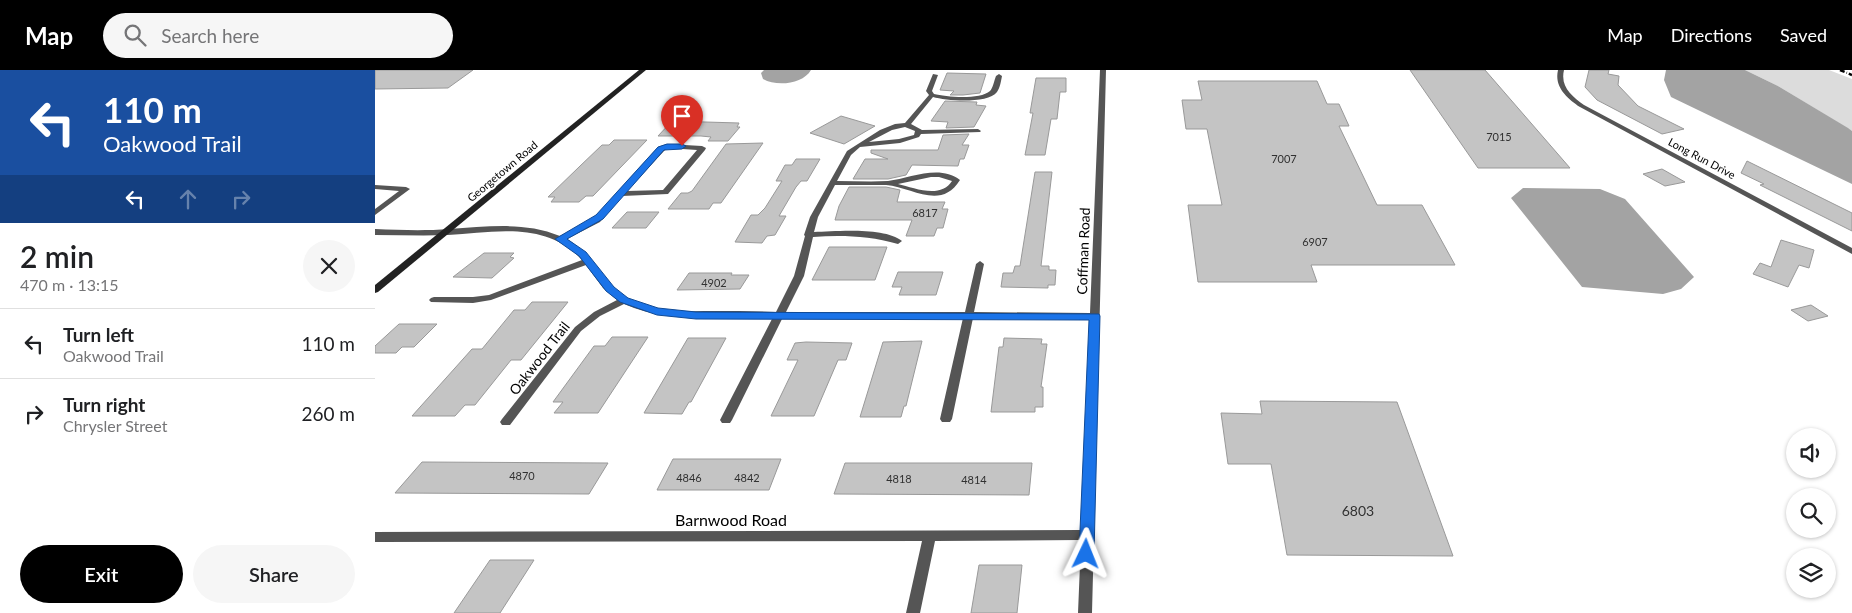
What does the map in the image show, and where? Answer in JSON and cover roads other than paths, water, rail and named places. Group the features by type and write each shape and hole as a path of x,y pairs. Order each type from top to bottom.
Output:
{"main road":[{"name":"Georgetown Road","path":"375,290 643,70"}],"street":[{"name":"Coffman Road","path":"1085,613 1103,70"},
{"name":"Long Run Drive","path":"1561,70 1559,80 1561,86 1570,97 1582,106 1852,251"},
{"path":"931,95 929,91 935,75"},
{"path":"931,95 946,98 984,96 994,91 999,76"},
{"path":"907,125 931,95"},
{"path":"726,420 800,272 814,217 848,154 859,145 892,127 907,125 917,128 919,132"},
{"path":"919,132 978,131"},
{"path":"859,145 908,140 915,137 919,132"},
{"path":"560,239 597,220 620,194 663,147 702,148 665,192 620,194"},
{"path":"832,183 888,183 932,175 947,175 956,180 954,187 947,192 932,193 888,183"},
{"path":"375,187 406,189 375,213"},
{"path":"375,232 446,232 506,229 532,232 560,239 576,248 610,289 624,300 647,309 674,314 1095,316"},
{"path":"808,235 860,233 898,241"},
{"path":"434,300 473,300 491,297 588,261"},
{"path":"946,418 981,264"},
{"name":"Oakwood Trail","path":"506,422 578,329 597,314 624,300"},
{"path":"913,613 930,535"},
{"name":"Barnwood Road","path":"375,537 1087,535"}],"railway":[{"path":"1840,70 1852,75"}]}
